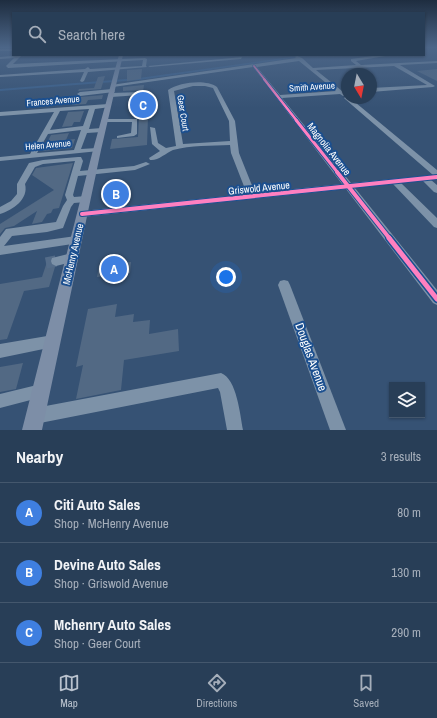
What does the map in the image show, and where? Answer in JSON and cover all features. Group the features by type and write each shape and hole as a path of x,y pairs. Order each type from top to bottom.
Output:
{"main road":[{"name":"McHenry Avenue","path":"33,423 97,150 118,68"}],"street":[{"path":"32,74 37,68"},
{"path":"82,81 87,68"},
{"path":"0,75 86,71 97,68"},
{"path":"80,94 242,68"},
{"name":"Magnolia Avenue","path":"256,68 437,299"},
{"path":"314,69 328,68"},
{"path":"401,68 435,87"},
{"path":"314,69 341,92"},
{"name":"Geer Court","path":"180,147 171,90 204,84 212,85 217,89 232,121 233,143"},
{"path":"377,90 435,87"},
{"path":"112,90 140,93"},
{"name":"Frances Avenue","path":"0,114 93,107 112,90"},
{"name":"Smith Avenue","path":"279,97 341,92"},
{"path":"354,104 437,176"},
{"path":"77,152 93,107"},
{"path":"32,156 58,110"},
{"path":"47,130 86,128 134,120 134,134 118,137"},
{"path":"152,128 155,144 164,150"},
{"path":"153,158 164,150 180,147 233,143 252,197"},
{"name":"Helen Avenue","path":"0,159 97,150"},
{"path":"0,211 16,202 23,190 21,184 34,163 78,159 79,161 70,195 72,200"},
{"path":"76,174 135,168 146,164"},
{"name":"Griswold Avenue","path":"82,214 425,179 437,176"},
{"path":"425,179 437,190"},
{"path":"395,182 437,224"},
{"path":"72,200 86,200"},
{"path":"0,244 9,232 48,228 60,224 67,206 72,200"},
{"path":"0,251 76,240"},
{"path":"56,261 72,258"},
{"name":"Douglas Avenue","path":"284,285 338,430"},
{"path":"0,351 53,341"},
{"path":"33,423 221,380 227,390 235,430"},
{"path":"0,401 41,391"}],"building":[{"path":"142,69 141,79 127,81 127,70"},
{"path":"437,69 437,81 417,71"},
{"path":"105,76 101,89 78,91 79,89 94,88 98,77"},
{"path":"144,85 143,92 142,90 123,91 123,87"},
{"path":"76,95 80,97 103,95 102,99 88,100 86,104 72,105"},
{"path":"84,111 80,122 74,122 72,126 62,127 68,112"},
{"path":"139,117 148,117 147,145 110,149 112,139 138,137"},
{"path":"69,133 66,140 75,139 72,148 43,151 51,135"},
{"path":"73,163 59,208 53,209 51,213 47,214 42,222 32,224 37,211 14,226 5,228 0,234 0,224 54,190 32,175 36,168"},
{"path":"123,187 121,199 109,200 111,188"},
{"path":"50,258 51,264 55,267 49,287 24,291 7,339 0,340 0,284 42,277 48,259"},
{"path":"131,262 130,273 97,277 99,266"},
{"path":"117,304 115,317 134,314 133,322 150,320 149,334 178,329 179,351 124,360 121,390 76,399 83,365 76,367 88,309"},
{"path":"23,363 16,389 0,392 0,367"}],"waterway":[{"path":"0,90 139,79 218,68"}],"tunnel":[{"path":"46,263 56,261"}],"cycle path":[{"path":"256,68 437,299"},
{"path":"82,214 437,177"}],"place":[{"name":"Mchenry Auto Sales","path":"143,105"},
{"name":"Devine Auto Sales","path":"116,194"},
{"name":"Citi Auto Sales","path":"114,269"}]}
